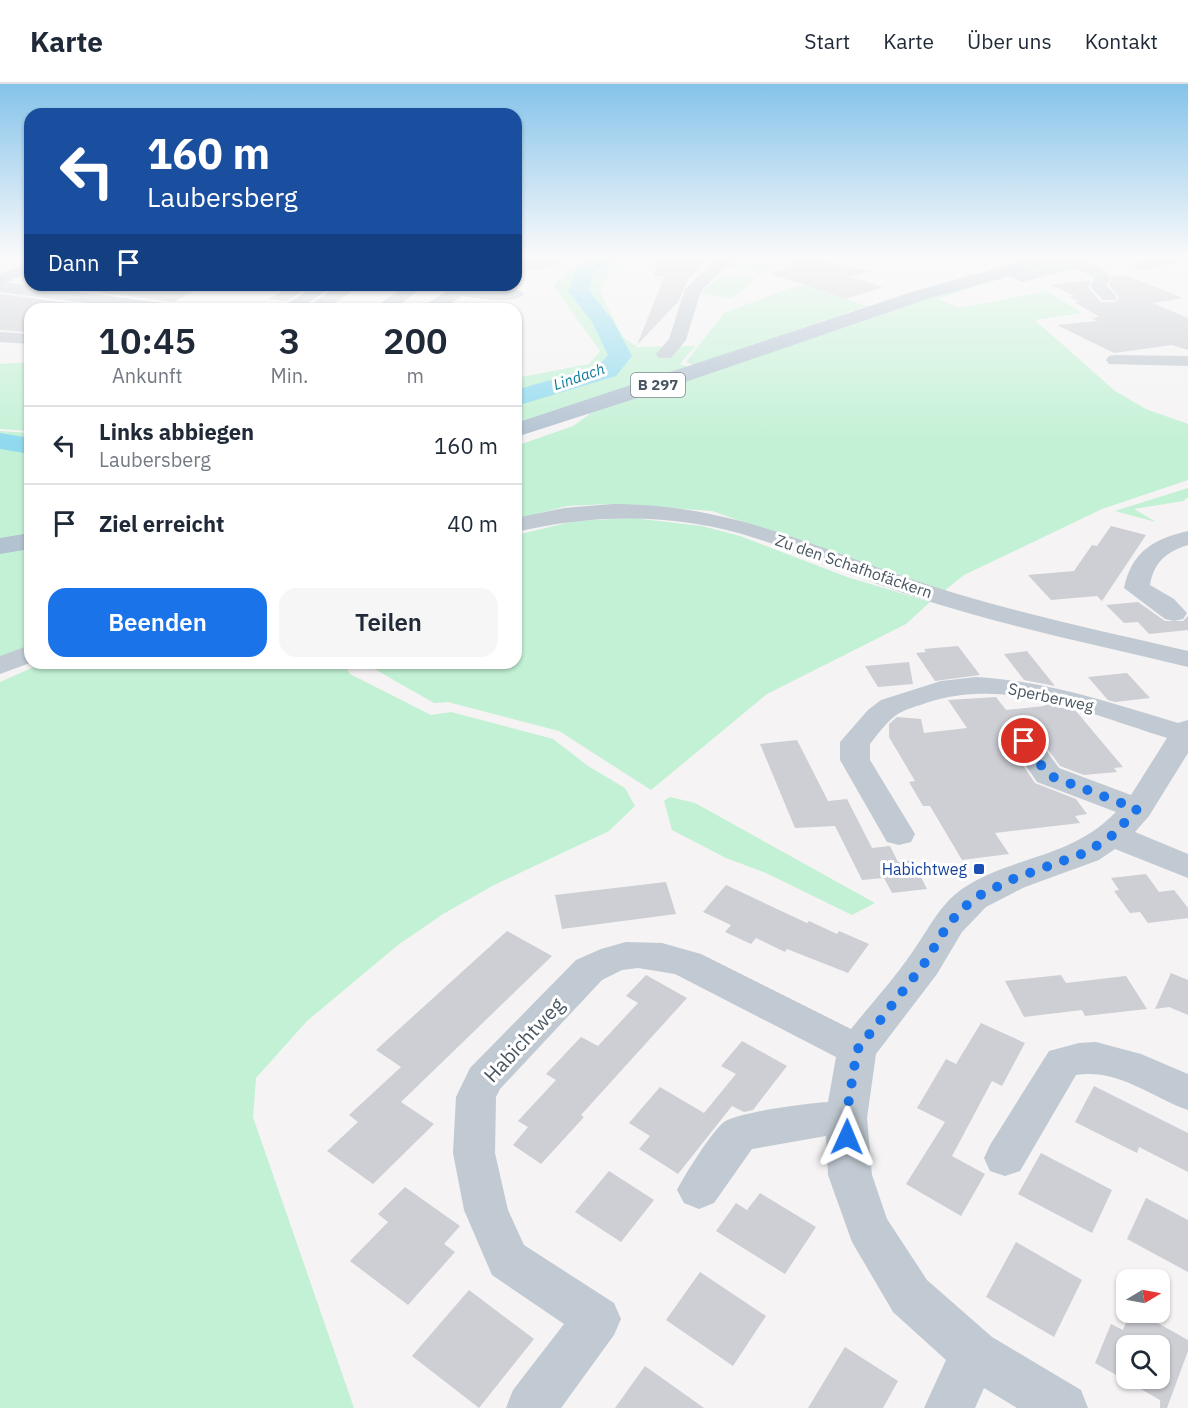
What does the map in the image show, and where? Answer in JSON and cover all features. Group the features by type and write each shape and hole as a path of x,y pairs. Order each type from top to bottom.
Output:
{"main road":[{"name":"B 297","path":"522,428 850,319"},
{"path":"0,546 24,542"}],"street":[{"path":"665,354 677,340 684,319"},
{"path":"0,337 24,339"},
{"path":"1115,360 1188,361"},
{"name":"Zu den Schafhofäckern","path":"522,524 569,513 638,510 709,519 749,529 924,592 1035,623 1188,659"},
{"path":"1174,613 1165,603 1137,588 1139,571 1155,549 1188,538"},
{"path":"0,666 24,656"},
{"name":"Sperberweg","path":"899,834 855,760 855,742 887,709 928,691 974,684 1025,689 1081,702 1187,732"},
{"path":"1063,1408 975,1354 910,1296 868,1228 850,1175 846,1118 857,1050 924,964 949,923 974,898 1013,879 1087,852 1125,822 1187,732"},
{"path":"1024,741 1048,775 1125,822 1188,867"},
{"name":"Habichtweg","path":"531,1408 597,1319 508,1260 486,1210 474,1153 476,1097 484,1078 589,970 607,959 630,954 660,954 688,964 857,1050"},
{"path":"1005,1158 1063,1062 1070,1059 1096,1057 1129,1064 1188,1093"},
{"path":"699,1190 739,1134 813,1120 846,1118"},
{"path":"949,1408 975,1354"}],"green space":[{"path":"577,319 613,319 623,337 637,347 695,346 680,364 694,369 522,422 522,377 589,364 600,351"},
{"path":"720,319 829,319 693,365 686,362"},
{"path":"867,319 1043,319 1035,320 1115,391 1146,409 1188,424 1188,480 1102,509 964,575 944,591 712,511 609,504 567,506 522,517 522,444 573,426 594,411"},
{"path":"24,362 24,431 0,429 0,364"},
{"path":"0,431 24,433 24,536 0,540"},
{"path":"1188,488 1188,497 1183,501 1134,509 1156,522 1115,511"},
{"path":"633,518 702,526 740,536 847,577 930,602 906,624 767,694 651,790 559,731 448,702 434,703 374,669 522,669 522,534 575,521"},
{"path":"24,549 24,649 0,659 0,553"},
{"path":"29,669 347,669 350,674 431,715 451,712 553,739 588,766 625,788 635,806 609,831 494,885 443,914 398,945 307,1021 256,1078 253,1117 354,1408 0,1408 0,682"},
{"path":"670,797 695,803 875,903 852,915 766,873 726,858 672,830 664,801"}],"building":[{"path":"0,319 24,319 24,332 0,330"},
{"path":"647,319 662,319 637,345"},
{"path":"1093,319 1188,319 1188,350 1172,345 1114,353 1057,325 1097,321"},
{"path":"1111,526 1146,535 1102,601 1097,596 1051,600 1028,575 1074,571 1092,545 1097,546"},
{"path":"1138,602 1165,621 1183,621 1188,616 1188,630 1149,634 1138,622 1124,623 1106,605"},
{"path":"958,646 980,675 935,681 916,653 926,652 924,649"},
{"path":"1027,651 1055,686 1024,680 1004,654"},
{"path":"909,662 913,684 878,687 865,666"},
{"path":"1127,673 1150,698 1115,702 1108,700 1088,677"},
{"path":"996,697 1006,710 1045,706 1042,703 1076,711 1123,767 1114,768 1117,772 1084,775 1060,766 1036,733 1025,730 1012,733 1007,742 1035,783 1076,799 1087,814 1075,816 1080,823 995,833 1009,854 962,860 930,806 923,806 909,782 915,781 889,737 889,724 897,717 921,719 924,733 967,728 948,700"},
{"path":"797,740 828,801 847,799 872,848 890,846 898,862 912,860 927,889 892,893 884,878 862,880 835,826 795,828 760,744"},
{"path":"1146,874 1159,892 1174,890 1188,908 1188,918 1148,923 1140,912 1130,913 1114,891 1119,890 1111,878"},
{"path":"666,882 676,914 562,929 555,895"},
{"path":"726,885 807,923 809,921 837,934 839,931 869,944 848,973 787,949 785,952 756,938 751,944 725,932 731,925 703,912"},
{"path":"507,931 552,956 401,1102 434,1124 373,1184 327,1151 358,1122 349,1115 401,1067 376,1050"},
{"path":"1171,973 1188,980 1188,1015 1169,1007 1155,1009"},
{"path":"646,975 687,998 581,1115 584,1117 541,1164 513,1145 528,1127 518,1121 556,1080 546,1074 581,1037 598,1046 638,1003 626,996"},
{"path":"1061,975 1066,983 1126,976 1147,1009 1085,1016 1082,1010 1024,1017 1005,981"},
{"path":"981,1023 1025,1043 1002,1086 992,1081 952,1156 985,1174 961,1216 906,1184 945,1122 917,1108 946,1059 956,1064"},
{"path":"742,1041 787,1066 753,1110 744,1112 732,1106 678,1174 639,1149 650,1136 629,1123 660,1087 704,1113 736,1074 721,1066"},
{"path":"1094,1086 1188,1133 1188,1172 1139,1147 1137,1153 1075,1122"},
{"path":"1041,1153 1112,1190 1092,1233 1018,1194"},
{"path":"609,1171 654,1200 621,1242 575,1212"},
{"path":"405,1187 460,1226 444,1244 455,1252 408,1305 350,1261 388,1222 378,1214"},
{"path":"760,1193 816,1227 785,1274 716,1231 736,1203 747,1210"},
{"path":"1146,1198 1188,1220 1188,1272 1127,1239"},
{"path":"1016,1242 1082,1280 1054,1337 986,1297"},
{"path":"700,1272 766,1316 733,1366 666,1320"},
{"path":"469,1290 534,1339 479,1408 412,1356"},
{"path":"1126,1323 1158,1323 1188,1340 1188,1351 1167,1408 1160,1408 1160,1400 1141,1389 1170,1389 1170,1335 1116,1335 1116,1375 1095,1363 1111,1324 1123,1330"},
{"path":"845,1347 898,1381 883,1408 808,1408"},
{"path":"645,1366 704,1408 615,1408"}],"waterway":[{"name":"Lindach","path":"522,396 607,371 620,356 600,319"},
{"name":"Lindach","path":"0,441 24,445"}],"place":[{"name":"Habichtweg","path":"979,869"}],"route":[{"path":"847,1137 846,1118 857,1050 924,964 949,923 974,898 1013,879 1087,852 1113,835 1137,809 1048,775 1024,741"}]}
